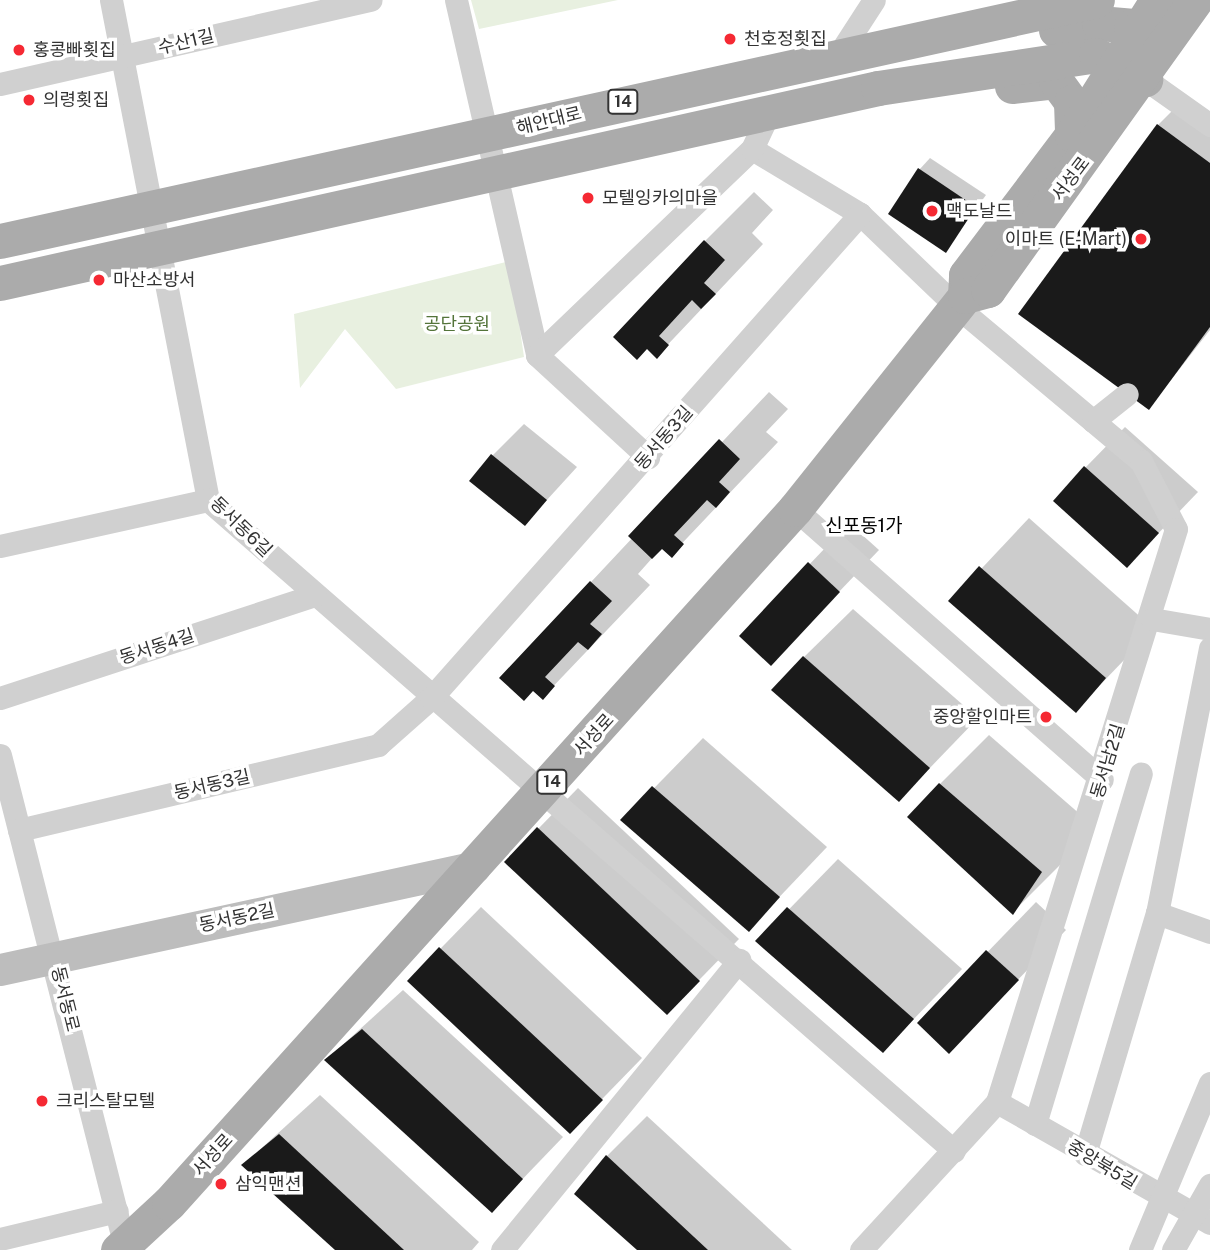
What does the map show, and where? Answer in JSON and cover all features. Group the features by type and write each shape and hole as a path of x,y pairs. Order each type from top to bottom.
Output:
{"main road":[{"name":"해안대로","path":"0,242 489,136 839,54 1097,0"},
{"name":"14","path":"1152,39 1157,0"},
{"name":"14","path":"1152,39 1196,0"},
{"path":"958,28 1016,37 1100,23 1152,39"},
{"name":"서성로","path":"961,301 988,290 1152,39"},
{"path":"0,283 499,176 878,88 1066,56 1132,70"},
{"name":"서성로","path":"120,1235 169,1203 475,867 795,509 961,301 966,275 1072,135 1132,70"},
{"path":"878,88 936,101 1056,81 1071,102 1072,135"},
{"name":"동서동2길","path":"0,970 475,867"}],"street":[{"name":"동서동6길","path":"111,0 208,500 431,698 739,960 954,1151"},
{"name":"수산1길","path":"0,84 371,0"},
{"path":"456,0 499,176 537,355 648,457"},
{"path":"839,54 874,0"},
{"path":"1132,70 1210,125"},
{"path":"537,355 752,149 768,114"},
{"path":"752,149 860,214 961,301"},
{"name":"동서동3길","path":"19,831 378,746 431,698 466,660 860,214"},
{"name":"동서남2길","path":"861,1250 997,1102 1152,619 1176,528 1141,461 961,301"},
{"path":"1093,421 1127,394"},
{"path":"0,546 208,500"},
{"path":"795,509 1102,779"},
{"name":"동서동4길","path":"0,698 315,595"},
{"path":"1152,619 1210,629"},
{"path":"1084,1154 1157,914 1210,648"},
{"name":"동서동로","path":"0,755 55,958 120,1235"},
{"path":"1035,1124 1141,774"},
{"path":"1157,914 1210,932"},
{"path":"502,1250 739,960"},
{"path":"1140,1250 1210,1083"},
{"name":"중앙북5길","path":"997,1102 1162,1201 1201,1218"},
{"path":"1173,1250 1201,1218 1210,1185"},
{"path":"0,1239 120,1235"}],"green space":[{"path":"471,0 618,0 479,29"},
{"name":"공단공원","path":"510,261 524,357 396,389 345,329 300,388 294,314"}],"building":[{"name":"이마트 (E-Mart)","path":"1157,124 1210,163 1210,327 1149,410 1018,314"},
{"name":"맥도날드","path":"918,168 976,207 946,253 888,214"},
{"path":"704,240 725,260 704,283 716,294 701,309 692,300 659,336 669,345 657,359 647,349 637,360 613,337"},
{"path":"719,439 740,459 719,482 730,492 716,508 707,500 674,535 684,544 672,558 662,549 652,559 628,536"},
{"path":"491,454 547,500 525,526 469,481"},
{"path":"1084,466 1159,533 1127,568 1053,501"},
{"path":"808,562 840,592 771,666 739,636"},
{"path":"979,566 1106,678 1076,713 948,601"},
{"path":"590,581 612,601 590,624 602,634 588,650 578,642 545,677 555,686 543,700 533,691 524,701 499,678"},
{"path":"803,656 930,768 899,802 771,690"},
{"path":"939,783 1042,872 1013,915 907,817"},
{"path":"652,786 780,897 749,932 620,820"},
{"path":"537,827 700,981 667,1015 504,862"},
{"path":"787,907 914,1019 883,1053 755,941"},
{"path":"439,947 603,1100 570,1134 407,981"},
{"path":"986,950 1019,980 949,1054 917,1023"},
{"path":"362,1029 523,1179 492,1213 324,1060"},
{"path":"279,1134 404,1250 335,1250 241,1165"},
{"path":"606,1155 708,1250 637,1250 574,1194"}],"place":[{"name":"천호정횟집","path":"730,39"},
{"name":"홍콩빠횟집","path":"19,50"},
{"name":"의령횟집","path":"29,100"},
{"name":"모텔잉카의마을","path":"588,198"},
{"name":"맥도날드","path":"932,211"},
{"name":"이마트 (E-Mart)","path":"1141,239"},
{"name":"마산소방서","path":"99,280"},
{"name":"중앙할인마트","path":"1046,717"},
{"name":"크리스탈모텔","path":"42,1101"},
{"name":"삼익맨션","path":"221,1184"}],"district":[{"name":"신포동1가","path":"864,526"}]}
